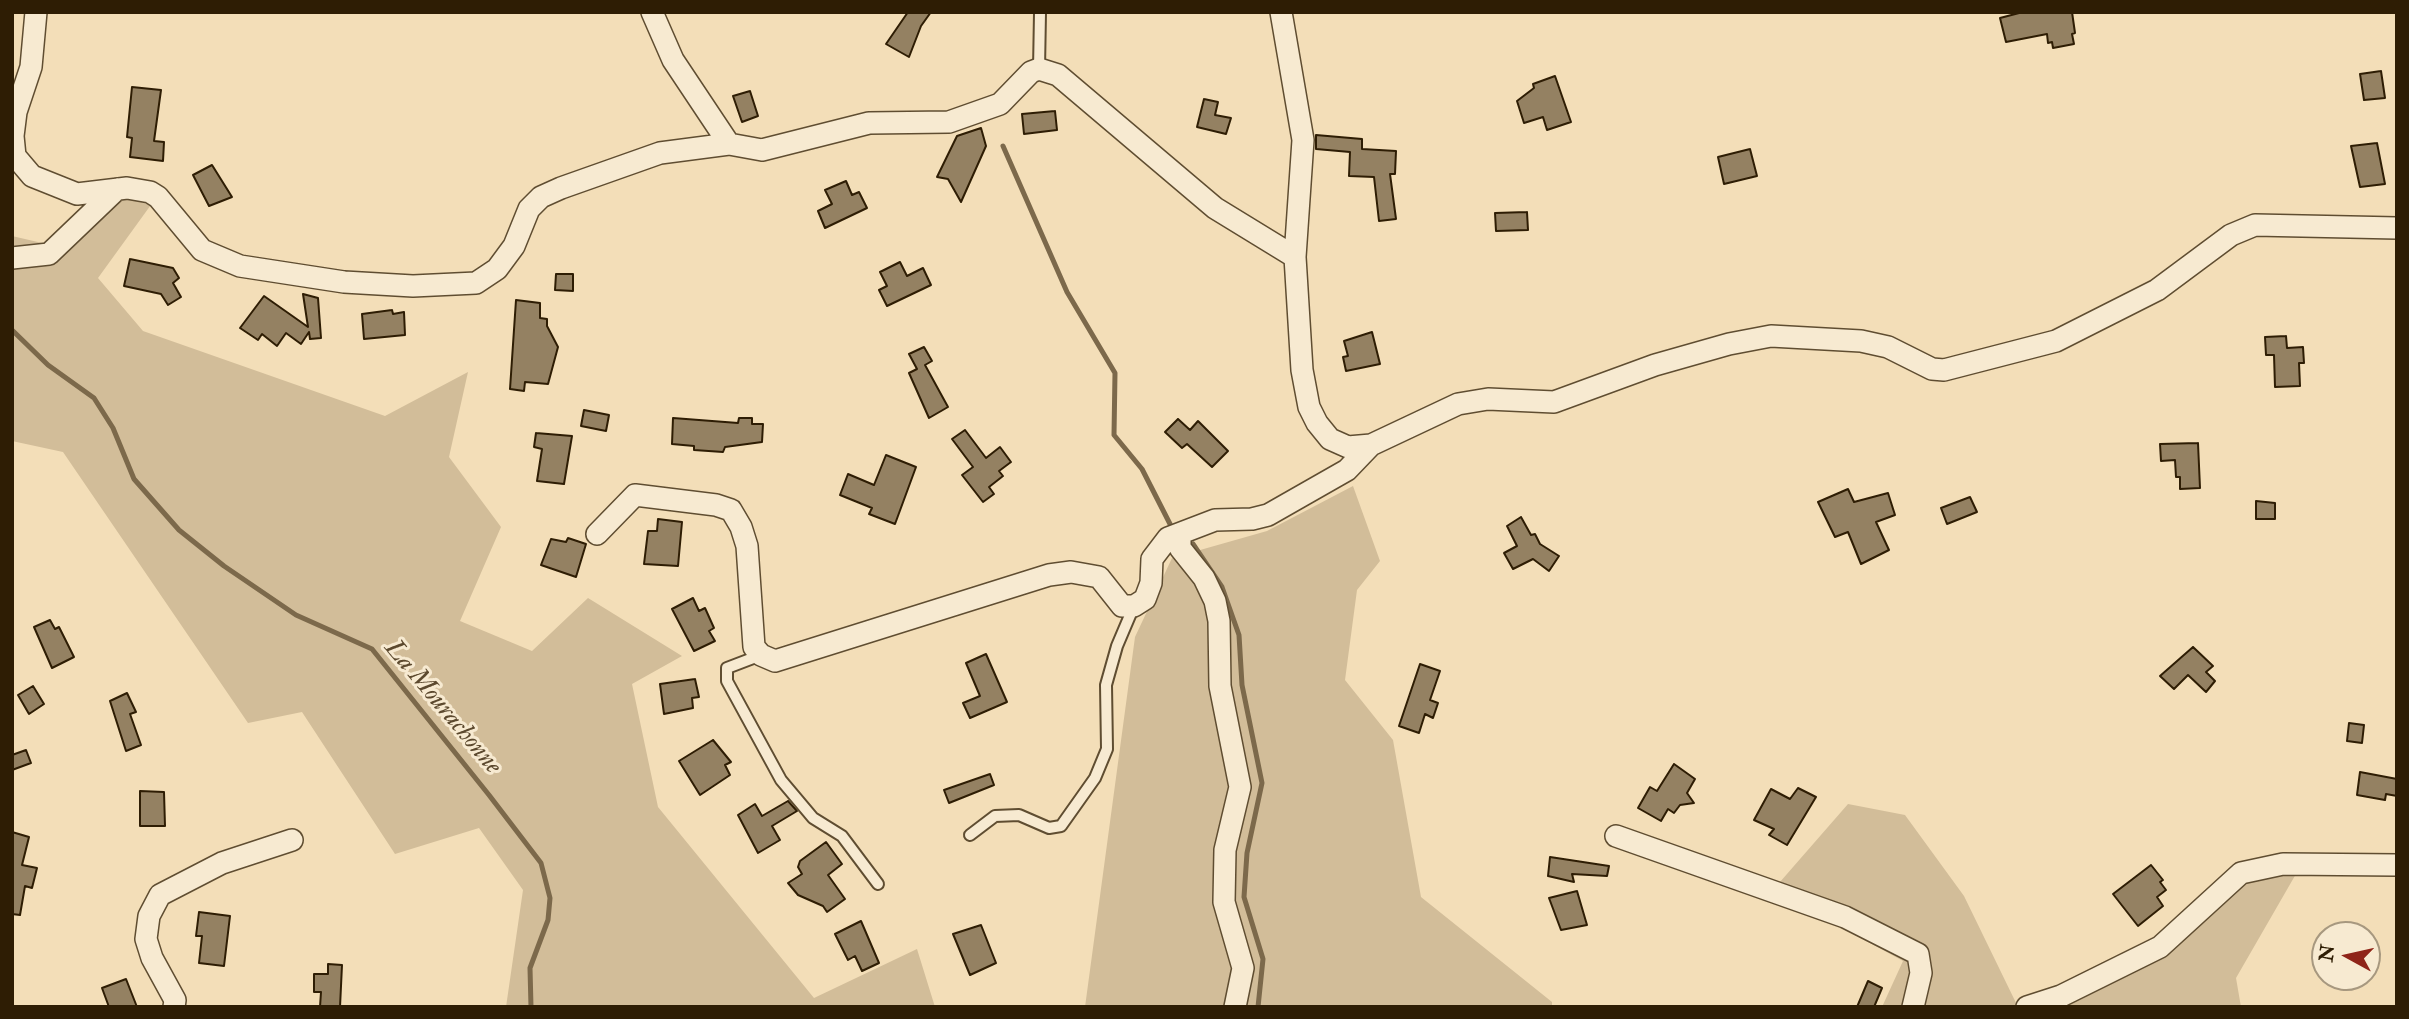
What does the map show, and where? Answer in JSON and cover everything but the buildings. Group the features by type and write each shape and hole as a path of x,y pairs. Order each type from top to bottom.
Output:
{"street":[{"path":"36,12 30,67 16,113 13,136 15,156 32,176 77,194 140,188 150,192 158,197 202,250 240,266 344,282 413,286 476,283 497,269 514,246 529,209 541,197 660,153 729,144 762,150 869,123 949,122 1000,104 1031,72 1039,69 1058,75 1215,208 1295,257"},
{"path":"652,12 673,60 729,144"},
{"path":"1281,12 1303,141 1295,257 1298,349 1310,407 1317,423 1330,439 1348,447 1371,445 1458,404 1488,399 1554,402 1655,365 1749,339 1771,336 1861,341 1888,347 1932,369 1944,370 2015,353 2066,336 2157,290 2211,248 2248,227 2289,223 2397,228"},
{"path":"12,258 49,254 117,189"},
{"path":"597,534 635,495 716,505 731,510 741,527 747,546 754,647 761,655 775,661 1049,575 1071,572 1099,578 1122,606 1134,606 1145,599 1158,548 1168,538 1180,535 1190,527 1215,520 1252,519 1268,515 1347,470 1371,445"},
{"path":"1180,535 1181,548 1204,578 1219,621 1220,686 1240,787 1225,863 1224,902 1242,968 1235,1007"},
{"path":"1616,836 1845,917 1917,954 1921,974 1913,1007"},
{"path":"174,1007 175,1000 152,958 146,939 149,916 160,895 222,863 292,839"},
{"path":"2027,1007 2061,996 2160,947 2241,873 2283,864 2397,865"}],"lane":[{"path":"1039,69 1040,13"},
{"path":"970,835 995,816 1019,815 1049,828 1061,827 1095,778 1107,749 1106,685 1117,646 1134,606"},
{"path":"761,655 727,668 727,681 781,780 813,818 842,836 878,884"}],"shaded area":[{"path":"121,197 153,202 98,278 143,331 385,416 468,372 449,457 501,527 460,621 532,651 588,598 682,656 632,684 658,807 814,998 917,949 935,1007 506,1007 523,890 479,828 395,854 302,712 248,723 63,452 12,441 12,236 68,249"},
{"path":"1353,486 1380,561 1357,590 1345,680 1393,740 1421,897 1552,1002 1552,1007 1085,1007 1135,637 1172,558 1267,531"},
{"path":"1848,804 1905,815 1964,896 2018,1007 1882,1007 1903,961 1773,890"},
{"path":"2300,867 2236,978 2241,1007 2045,1007 2149,965 2257,875"}],"waterway":[{"path":"1003,146 1067,292 1115,373 1114,435 1142,469 1170,524"},
{"name":"La Mourachonne","path":"12,330 48,365 94,398 113,428 134,479 179,530 224,566 296,615 372,649 489,795 541,863 550,898 548,920 530,968 531,1007"},
{"path":"1193,544 1222,587 1239,635 1242,685 1262,783 1247,853 1244,897 1263,959 1258,1007"}]}
